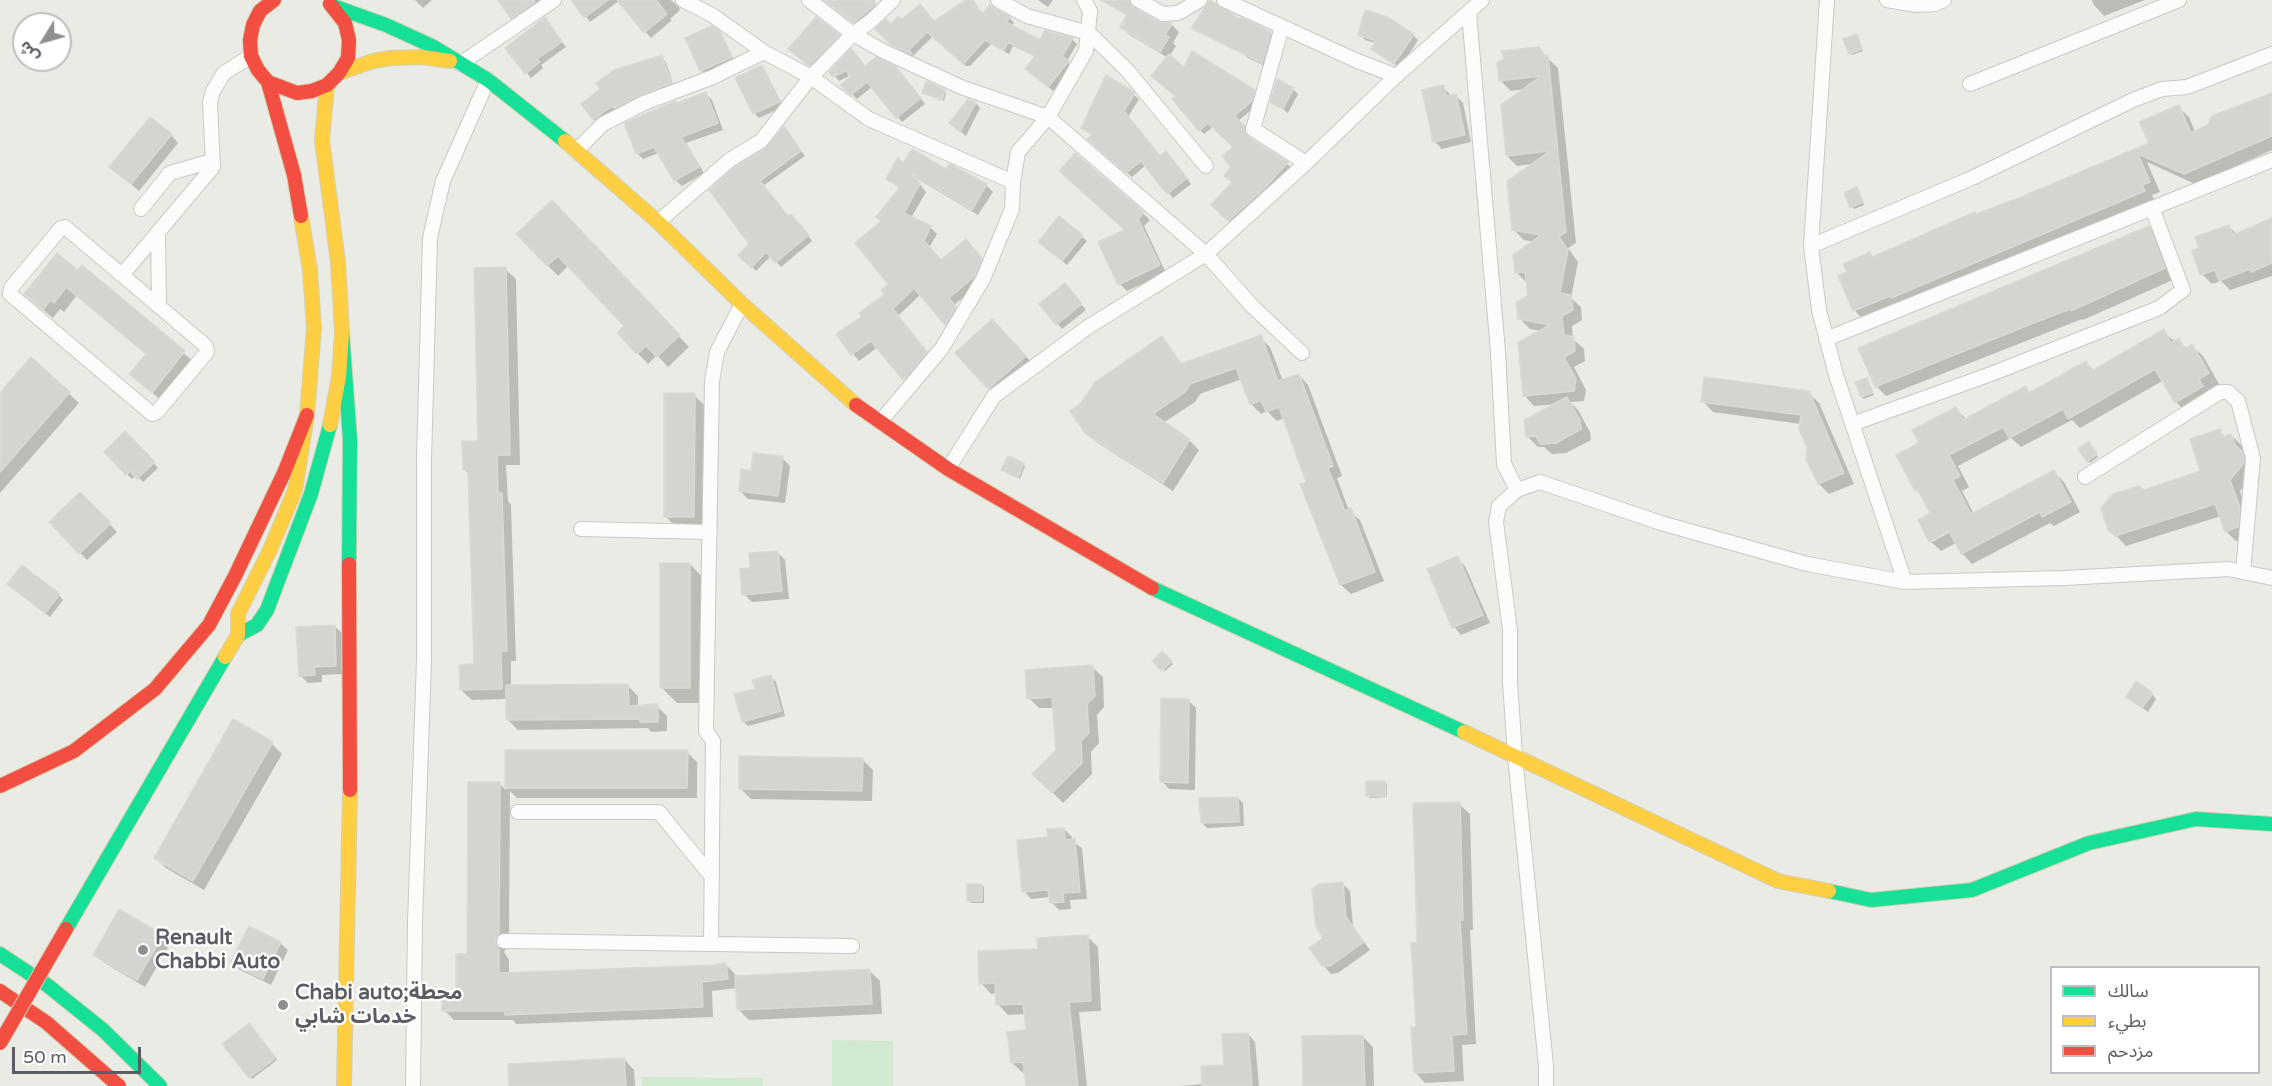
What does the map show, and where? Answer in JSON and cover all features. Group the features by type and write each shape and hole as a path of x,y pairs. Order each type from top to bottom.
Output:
{"main road":[{"path":"274,0 260,6 250,40 251,56 258,70 268,82 297,93 312,92 327,85 339,74 348,58 350,40 345,23 333,2"},
{"path":"333,2 432,46 488,80 578,150 845,397 948,469 1145,585 1515,756 1778,881 1871,900 1972,890 2089,843 2196,819 2272,824"},
{"path":"339,74 373,61 391,58 422,57 457,63"},
{"path":"0,1043 238,635 238,614 270,550 295,490 307,415 314,328 310,270 294,175 268,82"},
{"path":"327,85 322,140 338,262 350,439 348,501 351,741 344,1086"},
{"path":"238,635 257,625 267,610 311,494 332,416 339,377 342,332"},
{"path":"0,786 74,751 155,689 209,625 284,473 307,415"},
{"path":"0,954 47,985 103,1030 160,1086"},
{"path":"0,991 47,1023 119,1086"},
{"path":"86,1056 104,1086"}],"street":[{"path":"457,63 554,0"},
{"path":"683,0 712,15 764,52 810,77 869,119 1013,182"},
{"path":"809,0 853,34 961,87 1048,117 1206,254 1252,306 1302,353"},
{"path":"658,222 731,159 761,141 810,77 853,34 893,0"},
{"path":"998,0 1027,16 1089,33 1127,70 1206,166"},
{"path":"880,423 942,348 983,279 1012,209 1013,182 1018,152 1048,117 1086,51 1090,11 1084,0"},
{"path":"1138,0 1163,14 1178,13 1200,0"},
{"path":"1224,0 1396,76"},
{"path":"948,469 993,396 1088,327 1206,254 1306,163 1396,76 1482,0"},
{"path":"1827,0 1811,246 1819,310 1852,424 1905,582"},
{"path":"1887,0 1916,5 1939,1"},
{"path":"1970,84 2179,0"},
{"path":"1469,13 1498,352 1504,464 1517,490"},
{"path":"1282,27 1253,129 1306,163"},
{"path":"578,150 603,124 644,103 713,77 764,52"},
{"path":"1811,246 1972,178 2133,100 2162,89 2187,87 2272,54"},
{"path":"123,275 213,167 210,102 213,91 224,73 251,56"},
{"path":"413,1086 415,923 424,658 424,449 430,238 443,181 488,80"},
{"path":"1826,339 2272,160"},
{"path":"141,209 170,173 212,161"},
{"path":"1852,424 1990,374 2159,308 2183,290 2152,208"},
{"path":"65,227 123,275 206,346 207,352 157,412 152,414 10,294 11,288 18,279 61,228 65,227"},
{"path":"158,232 159,306"},
{"path":"711,944 713,741 706,731 712,381 717,352 742,304"},
{"path":"2085,477 2220,392 2228,392 2238,401 2253,458 2243,572"},
{"path":"1546,1086 1546,1066 1515,756 1510,682 1510,630 1496,522 1499,506 1517,490 1540,482 1661,523 1796,561 1905,582 2066,578 2229,569 2272,578"},
{"path":"581,529 711,532"},
{"path":"518,812 659,812 712,877"},
{"path":"504,941 852,946"}],"green space":[{"path":"832,1040 893,1041 893,1086 832,1086"},
{"path":"642,1077 763,1078 763,1086 642,1086"}],"building":[{"path":"498,0 533,0 535,2 511,19"},
{"path":"571,0 608,0 584,18"},
{"path":"617,0 656,0 667,14 644,33"},
{"path":"824,0 873,0 876,4 853,23"},
{"path":"966,0 973,0 982,14 990,5 1011,17 1006,22 1040,40 1045,30 1073,38 1062,56 1069,61 1048,87 1025,69 1035,56 1008,42 1004,50 985,40 963,64 927,32 909,50 912,54 891,45 875,29 886,19 891,24 898,16 902,19 920,4 934,21"},
{"path":"1101,0 1129,0 1134,8 1159,22 1172,23 1165,35 1169,37 1160,52 1120,27 1127,15"},
{"path":"1210,0 1240,19 1241,17 1271,32 1262,63 1191,28"},
{"path":"1365,10 1387,17 1414,34 1394,64 1371,49 1376,41 1358,35"},
{"path":"545,17 562,42 537,59 540,62 525,74 505,48"},
{"path":"816,17 840,35 809,66 788,49"},
{"path":"712,26 720,31 732,57 700,71 685,38"},
{"path":"1857,34 1862,49 1849,54 1843,39"},
{"path":"1539,47 1544,55 1548,56 1566,232 1559,237 1568,250 1560,293 1571,295 1573,310 1562,316 1564,335 1574,337 1575,351 1564,357 1576,379 1574,391 1523,396 1518,342 1550,325 1518,319 1516,302 1528,296 1525,272 1515,273 1513,255 1541,235 1512,230 1507,181 1550,151 1506,156 1501,105 1541,76 1499,81 1497,63 1504,59 1501,51"},
{"path":"851,48 865,66 876,57 895,66 921,98 896,118 867,82 851,95 840,85 850,77 846,70 833,77 829,72"},
{"path":"1192,51 1255,90 1251,102 1234,116 1245,126 1244,131 1248,137 1288,162 1267,186 1228,221 1211,205 1232,182 1224,176 1231,167 1222,156 1233,147 1208,123 1199,131 1172,99 1175,96 1151,76 1169,54 1184,67"},
{"path":"662,55 671,83 614,108 612,106 593,120 581,104 600,89 596,83 614,70"},
{"path":"762,65 779,102 753,114 735,78"},
{"path":"1106,75 1135,93 1124,111 1160,156 1166,151 1187,178 1167,194 1141,161 1126,173 1087,139 1092,134 1081,128"},
{"path":"1277,79 1294,88 1283,109 1270,102"},
{"path":"926,81 945,90 942,100 922,93"},
{"path":"1444,85 1446,96 1456,94 1465,135 1433,142 1422,90"},
{"path":"706,92 718,123 681,137 699,167 674,181 654,147 636,154 624,123 676,101 677,103"},
{"path":"2272,93 2272,136 2184,174 2138,154 2150,182 2142,185 2145,191 1891,298 1890,296 1853,311 1838,276 1847,272 1843,264 1870,252 1872,257 1975,212 1976,214 2019,198 2149,143 2139,122 2179,105 2191,133 2208,125 2212,116"},
{"path":"968,99 976,102 960,132 949,123"},
{"path":"150,117 172,134 131,184 109,167"},
{"path":"784,126 801,151 760,181 788,216 791,214 809,235 775,263 766,252 751,268 738,255 749,244 709,190 736,166 766,148"},
{"path":"912,149 946,169 950,164 987,184 972,210 911,173 920,184 904,213 931,226 924,241 941,260 966,239 982,258 974,277 949,298 956,307 945,325 914,288 893,309 927,352 903,380 871,341 851,355 836,334 861,317 859,313 885,294 881,290 888,284 855,243 881,221 876,217 900,187 886,179 898,157 903,163"},
{"path":"1075,153 1144,212 1138,219 1160,265 1118,285 1098,242 1125,230 1059,171"},
{"path":"1857,187 1863,202 1850,208 1844,193"},
{"path":"552,200 680,335 657,357 646,346 637,354 617,333 624,326 558,256 547,266 516,234"},
{"path":"1059,216 1083,235 1062,261 1038,242"},
{"path":"2272,218 2272,263 2219,281 2215,270 2200,275 2192,251 2199,248 2195,237 2229,225 2233,235"},
{"path":"2149,226 2165,268 2071,311 2070,309 2031,324 1875,387 1858,348"},
{"path":"57,253 78,270 82,265 185,351 152,393 129,374 146,354 66,287 54,303 50,300 43,310 24,294"},
{"path":"506,267 510,455 497,455 498,493 502,493 507,651 501,651 502,689 460,690 459,665 474,664 468,470 463,470 462,441 478,441 474,268"},
{"path":"1065,283 1082,304 1056,325 1039,304"},
{"path":"992,319 1026,356 988,389 955,353"},
{"path":"2164,329 2171,343 2179,338 2185,349 2192,344 2209,373 2199,379 2203,386 2175,403 2155,369 2068,419 2063,409 2009,438 2003,427 1949,455 1960,476 1953,480 1971,514 2054,470 2071,502 2042,517 2040,512 1961,554 1949,531 1929,542 1918,520 1930,513 1918,490 1915,491 1896,455 1919,443 1912,430 1956,407 1963,420 2026,386 2029,393 2086,361 2092,371"},
{"path":"1261,335 1278,381 1299,374 1333,466 1328,468 1345,511 1351,508 1375,572 1340,585 1300,484 1306,482 1279,407 1266,412 1261,400 1250,405 1236,368 1190,384 1185,392 1153,414 1190,439 1163,483 1086,434 1070,411 1081,403 1095,382 1162,336 1181,364"},
{"path":"31,357 70,392 0,472 0,393"},
{"path":"1704,377 1809,391 1844,473 1818,484 1806,459 1807,448 1799,429 1801,415 1701,402"},
{"path":"1867,378 1873,393 1861,397 1855,382"},
{"path":"664,393 695,393 694,517 664,517"},
{"path":"1567,397 1580,420 1581,429 1556,443 1540,444 1536,436 1526,437 1524,420"},
{"path":"2220,429 2222,437 2231,434 2236,446 2242,451 2244,459 2243,464 2230,480 2240,508 2238,527 2225,532 2215,504 2115,536 2108,530 2101,508 2113,494 2139,486 2144,490 2200,471 2190,439"},
{"path":"125,431 155,462 137,479 130,471 126,475 104,452"},
{"path":"2089,441 2097,454 2087,462 2078,449"},
{"path":"753,453 783,456 778,496 739,491 741,469 751,471"},
{"path":"1008,456 1024,463 1018,478 1001,470"},
{"path":"80,492 111,523 79,554 49,522"},
{"path":"778,551 782,591 742,595 740,569 750,568 749,553"},
{"path":"1458,556 1483,615 1452,628 1427,569"},
{"path":"660,563 690,563 690,688 660,688"},
{"path":"22,565 60,594 45,613 7,584"},
{"path":"335,625 336,666 314,667 315,675 299,676 296,627"},
{"path":"1162,651 1172,661 1162,671 1152,661"},
{"path":"1093,665 1095,696 1087,704 1089,733 1081,741 1082,763 1052,793 1032,774 1056,750 1052,697 1027,699 1025,670"},
{"path":"771,675 781,711 742,722 734,694 755,689 752,680"},
{"path":"2136,681 2153,693 2142,708 2126,697"},
{"path":"628,684 629,706 658,704 658,722 640,722 640,719 506,720 506,685"},
{"path":"1161,698 1189,699 1188,783 1160,782"},
{"path":"233,719 273,742 193,881 154,858"},
{"path":"505,750 688,750 687,788 505,788"},
{"path":"739,756 863,758 862,791 739,789"},
{"path":"1366,781 1385,781 1386,796 1366,796"},
{"path":"468,782 500,782 499,933 495,941 499,949 499,973 726,963 728,979 702,982 703,1007 505,1015 505,1011 442,1011 442,994 456,994 456,954 467,954"},
{"path":"1238,797 1239,822 1201,823 1199,798"},
{"path":"1460,802 1463,920 1460,920 1467,1034 1452,1035 1454,1071 1414,1073 1411,1027 1416,1027 1411,943 1417,943 1413,803"},
{"path":"1064,828 1065,840 1075,839 1080,892 1063,893 1064,902 1050,903 1048,890 1022,892 1017,840 1048,837 1047,829"},
{"path":"1343,882 1346,917 1364,942 1330,966 1322,966 1309,948 1323,938 1316,927 1312,889 1319,884"},
{"path":"967,884 982,884 982,901 967,901"},
{"path":"119,909 163,935 137,980 93,955"},
{"path":"249,926 281,942 263,979 230,963"},
{"path":"1088,935 1091,1001 1069,1002 1078,1086 1026,1086 1023,1062 1011,1063 1007,1032 1026,1030 1023,1004 996,1005 995,983 979,984 978,951 1038,949 1037,938"},
{"path":"870,969 872,1004 737,1010 735,976"},
{"path":"249,1023 276,1058 249,1078 222,1044"},
{"path":"1248,1033 1252,1086 1202,1086 1201,1066 1224,1065 1222,1034"},
{"path":"1363,1035 1365,1086 1303,1086 1302,1036"},
{"path":"624,1058 626,1086 509,1086 508,1064"}],"traffic: fast":[{"path":"333,6 386,25 432,46 488,80 565,141"},
{"path":"342,332 350,439 349,564"},
{"path":"238,635 257,625 267,610 311,494 330,425"},
{"path":"1152,588 1464,732"},
{"path":"66,929 225,657"},
{"path":"1829,891 1871,900 1972,890 2089,843 2196,819 2272,824"},
{"path":"0,954 47,985 103,1030 160,1086"}],"traffic: slow":[{"path":"339,73 373,61 391,58 422,57 450,61"},
{"path":"327,85 322,140 338,262 342,332 339,377 330,425"},
{"path":"565,141 658,222 742,304 856,405"},
{"path":"225,657 238,635 238,614 270,550 295,490 307,415 314,328 310,270 301,216"},
{"path":"1464,732 1778,881 1829,891"},
{"path":"344,1086 350,790"}],"traffic: jam":[{"path":"274,0 260,11 253,25 250,40 251,56 258,70 268,82 297,93 312,91 327,85 339,73 348,58 349,40 345,23 330,4"},
{"path":"268,82 294,175 301,216"},
{"path":"856,405 948,469 1152,588"},
{"path":"0,786 74,751 155,689 209,625 284,473 307,415"},
{"path":"349,564 350,790"},
{"path":"0,1043 66,929"},
{"path":"0,991 47,1023 119,1086"}],"place":[{"name":"Renault Chabbi Auto","path":"143,950"},
{"name":"Chabi auto;محطة خدمات شابي","path":"283,1005"}]}
